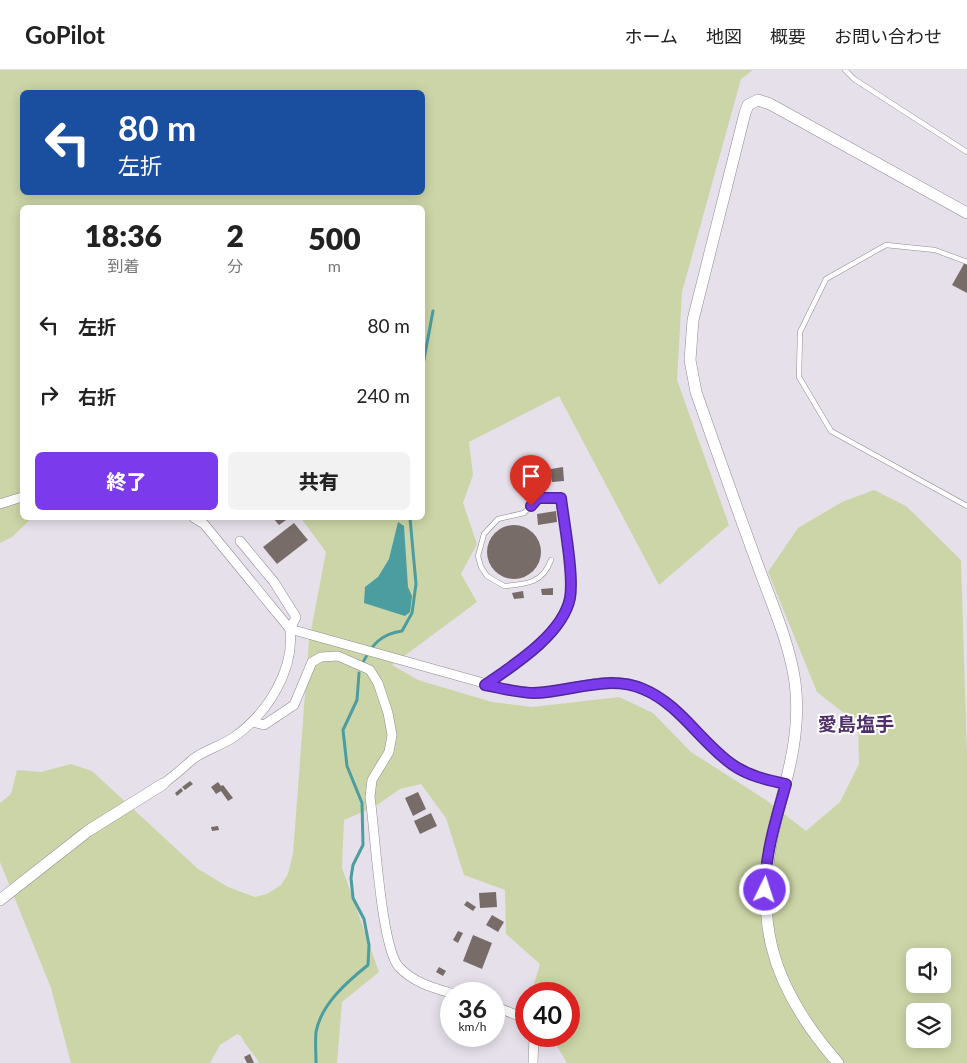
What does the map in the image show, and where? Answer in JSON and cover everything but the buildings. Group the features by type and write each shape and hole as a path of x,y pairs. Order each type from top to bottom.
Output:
{"street":[{"path":"838,1063 808,1027 788,993 771,948 764,908 765,872 794,750 797,725 795,683 790,660 696,392 690,360 695,312 748,105 758,100 770,104 967,213"},
{"path":"0,504 20,497"},
{"path":"197,520 204,524 290,628 485,685 533,693 601,683 634,685 662,699 732,764 755,776 786,784"},
{"path":"0,900 88,831 181,772 193,759 232,739 253,722 276,692 290,650 290,628 296,618 274,582 240,541"},
{"path":"253,722 264,725 294,705 312,662 321,657 338,656 370,670 378,683 388,713 392,735 389,752 372,780 370,797 387,942 397,966 409,977 440,989"},
{"path":"533,1063 534,1047"}],"lane":[{"path":"845,70 854,79 967,152"},
{"path":"967,262 935,250 886,245 826,278 800,332 799,377 831,431 967,506"},
{"path":"485,685 522,658 561,620 570,597 570,586 561,498 538,498 524,514 498,519 484,534 478,556 481,567 487,576 504,586 534,581 546,574 552,560"}],"green space":[{"path":"0,70 753,70 741,79 682,292 677,380 729,525 659,585 559,396 469,442 473,475 463,503 477,544 461,574 477,602 392,665 418,680 492,702 533,707 619,697 653,713 691,752 766,800 806,831 840,802 859,764 858,724 817,692 768,572 798,528 842,502 874,490 906,506 961,560 967,756 967,1063 567,1063 558,1047 580,1047 580,982 535,982 540,964 506,934 505,890 464,875 446,818 421,784 400,789 374,807 344,820 342,868 379,972 342,1002 337,1063 259,1063 241,1036 237,1034 220,1045 210,1063 71,1063 51,988 0,862 0,803 11,794 17,770 41,772 71,764 92,771 198,869 228,887 255,897 267,894 281,885 288,874 293,854 309,641 326,552 302,520 425,520 425,205 20,205 20,520 30,520 12,537 0,543"}],"water":[{"path":"398,522 404,526 408,587 412,596 410,612 405,616 364,603 365,587 378,577 389,559"}],"waterway":[{"path":"425,354 433,311"},
{"path":"362,664 369,651 382,638 394,632 402,631 412,613 416,584 410,520"},
{"path":"316,1063 316,1032 323,1012 336,994 368,965 369,945 364,919 353,898 351,878 353,865 363,845 362,803 347,766 343,730 357,700 359,673"}],"district":[{"name":"愛島塩手","path":"856,724"}],"route":[{"path":"531,506 538,498 561,498 570,597 561,620 550,633 522,658 485,685 533,693 601,683 634,685 662,699 722,757 743,772 786,784 771,841 765,872 765,890"}]}
